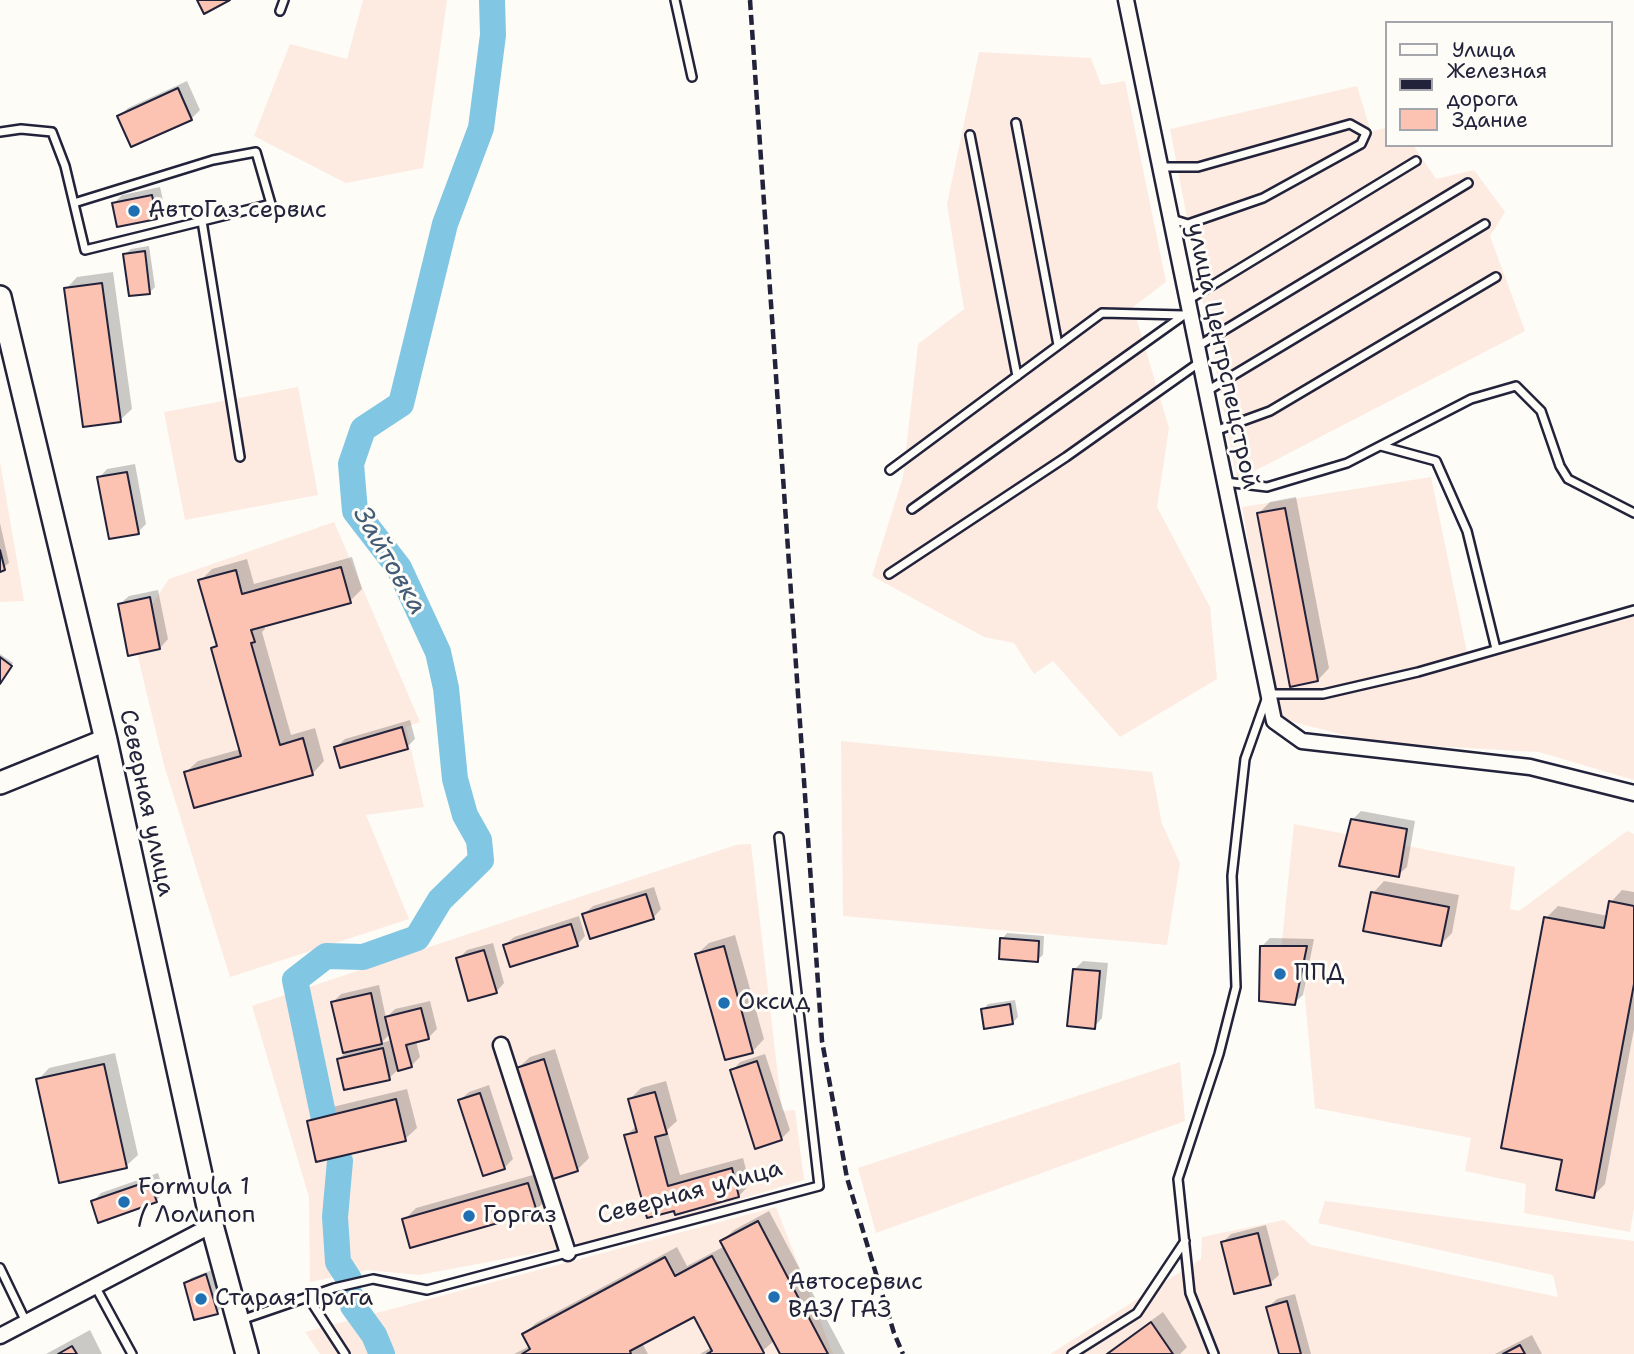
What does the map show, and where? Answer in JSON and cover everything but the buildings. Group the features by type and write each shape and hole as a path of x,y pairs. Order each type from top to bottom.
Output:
{"main road":[{"name":"Северная улица","path":"0,297 106,740 212,1225 247,1354"},
{"path":"0,783 106,740"}],"street":[{"name":"улица Центрспецстрой","path":"1126,0 1187,309 1197,346 1274,721 1302,741 1530,767 1634,793"},
{"path":"501,1045 568,1253"},
{"path":"0,1336 212,1225"}],"lane":[{"path":"280,11 284,0"},
{"path":"675,0 692,77"},
{"path":"1016,123 1058,345"},
{"path":"1161,167 1198,167 1350,124 1366,133 1361,144 1263,198 1188,223 1171,218"},
{"path":"0,132 21,129 52,132 65,166 85,250 271,204 256,152 213,160 74,203"},
{"path":"970,135 1017,376"},
{"path":"912,509 1187,309 1416,161"},
{"path":"1197,346 1468,183"},
{"path":"202,221 240,457"},
{"path":"1206,392 1485,224"},
{"path":"1214,431 1270,411 1496,277"},
{"path":"890,470 1102,313 1187,309"},
{"path":"888,574 1066,457 1200,361"},
{"path":"1225,482 1267,487 1347,463 1471,399 1516,386 1541,411 1560,466 1568,479 1634,513"},
{"path":"1381,446 1436,461 1467,531 1496,649"},
{"path":"1214,1354 1190,1293 1178,1179 1219,1054 1236,987 1232,876 1234,850 1245,759 1268,694 1323,694 1418,672 1634,610"},
{"name":"Северная улица","path":"237,1322 309,1297 373,1279 427,1290 819,1186 779,837"},
{"path":"1072,1354 1137,1313 1185,1241"},
{"path":"0,1268 27,1322"},
{"path":"95,1286 132,1354"},
{"path":"309,1297 345,1354"}],"shaded area":[{"path":"363,0 447,0 423,168 346,183 254,136 290,44 347,59"},
{"path":"979,52 1091,58 1101,85 1125,81 1166,282 1133,307 1169,428 1157,507 1210,607 1217,679 1120,737 1053,661 1034,674 1014,643 984,637 872,576 903,477 918,344 964,309 947,204"},
{"path":"1357,86 1371,132 1386,127 1386,147 1414,147 1436,179 1474,170 1505,212 1490,236 1525,331 1237,480 1170,129"},
{"path":"298,387 318,495 185,520 164,412"},
{"path":"0,462 24,601 0,602"},
{"path":"1431,477 1468,657 1634,614 1634,780 1539,752 1375,743 1286,720 1277,706 1242,507"},
{"path":"334,522 420,722 406,727 424,807 366,815 409,919 230,977 164,765 124,599 152,604 169,579"},
{"path":"841,741 1152,772 1162,824 1180,863 1167,945 843,916"},
{"path":"1294,824 1515,867 1510,909 1519,911 1627,831 1634,834 1634,1208 1630,1232 1524,1213 1526,1184 1465,1171 1471,1138 1315,1108 1302,965 1280,960"},
{"path":"751,844 782,1111 795,1110 804,1180 605,1240 419,1275 368,1270 310,1282 309,1197 252,1006 736,845"},
{"path":"1180,1062 1185,1121 876,1233 858,1168"},
{"path":"1325,1201 1634,1241 1634,1354 1050,1354 1201,1259 1202,1237 1284,1220 1311,1245 1558,1297 1553,1275 1318,1223"},
{"path":"776,1207 833,1354 320,1354 305,1332"}],"waterway":[{"name":"Зайтовка","path":"323,1114 295,980 326,956 363,957 417,938 440,900 481,860 479,840 465,815 455,779 446,688 438,652 399,568 355,511 351,464 363,429 401,404 445,224 481,128 493,35 492,0"},
{"name":"Зайтовка","path":"340,1161 335,1217 338,1262 349,1279"},
{"name":"Зайтовка","path":"351,1297 353,1306 374,1335 382,1354"}],"railway":[{"path":"750,0 822,1041 847,1178 894,1333 903,1354"}],"place":[{"name":"АвтоГаз сервис","path":"134,211"},
{"name":"ППД","path":"1280,974"},
{"name":"Оксид","path":"724,1003"},
{"name":"Formula 1 / Лолипоп","path":"124,1202"},
{"name":"Горгаз","path":"469,1216"},
{"name":"Автосервис ВАЗ/ ГАЗ","path":"774,1297"},
{"name":"Старая Прага","path":"201,1299"}]}
